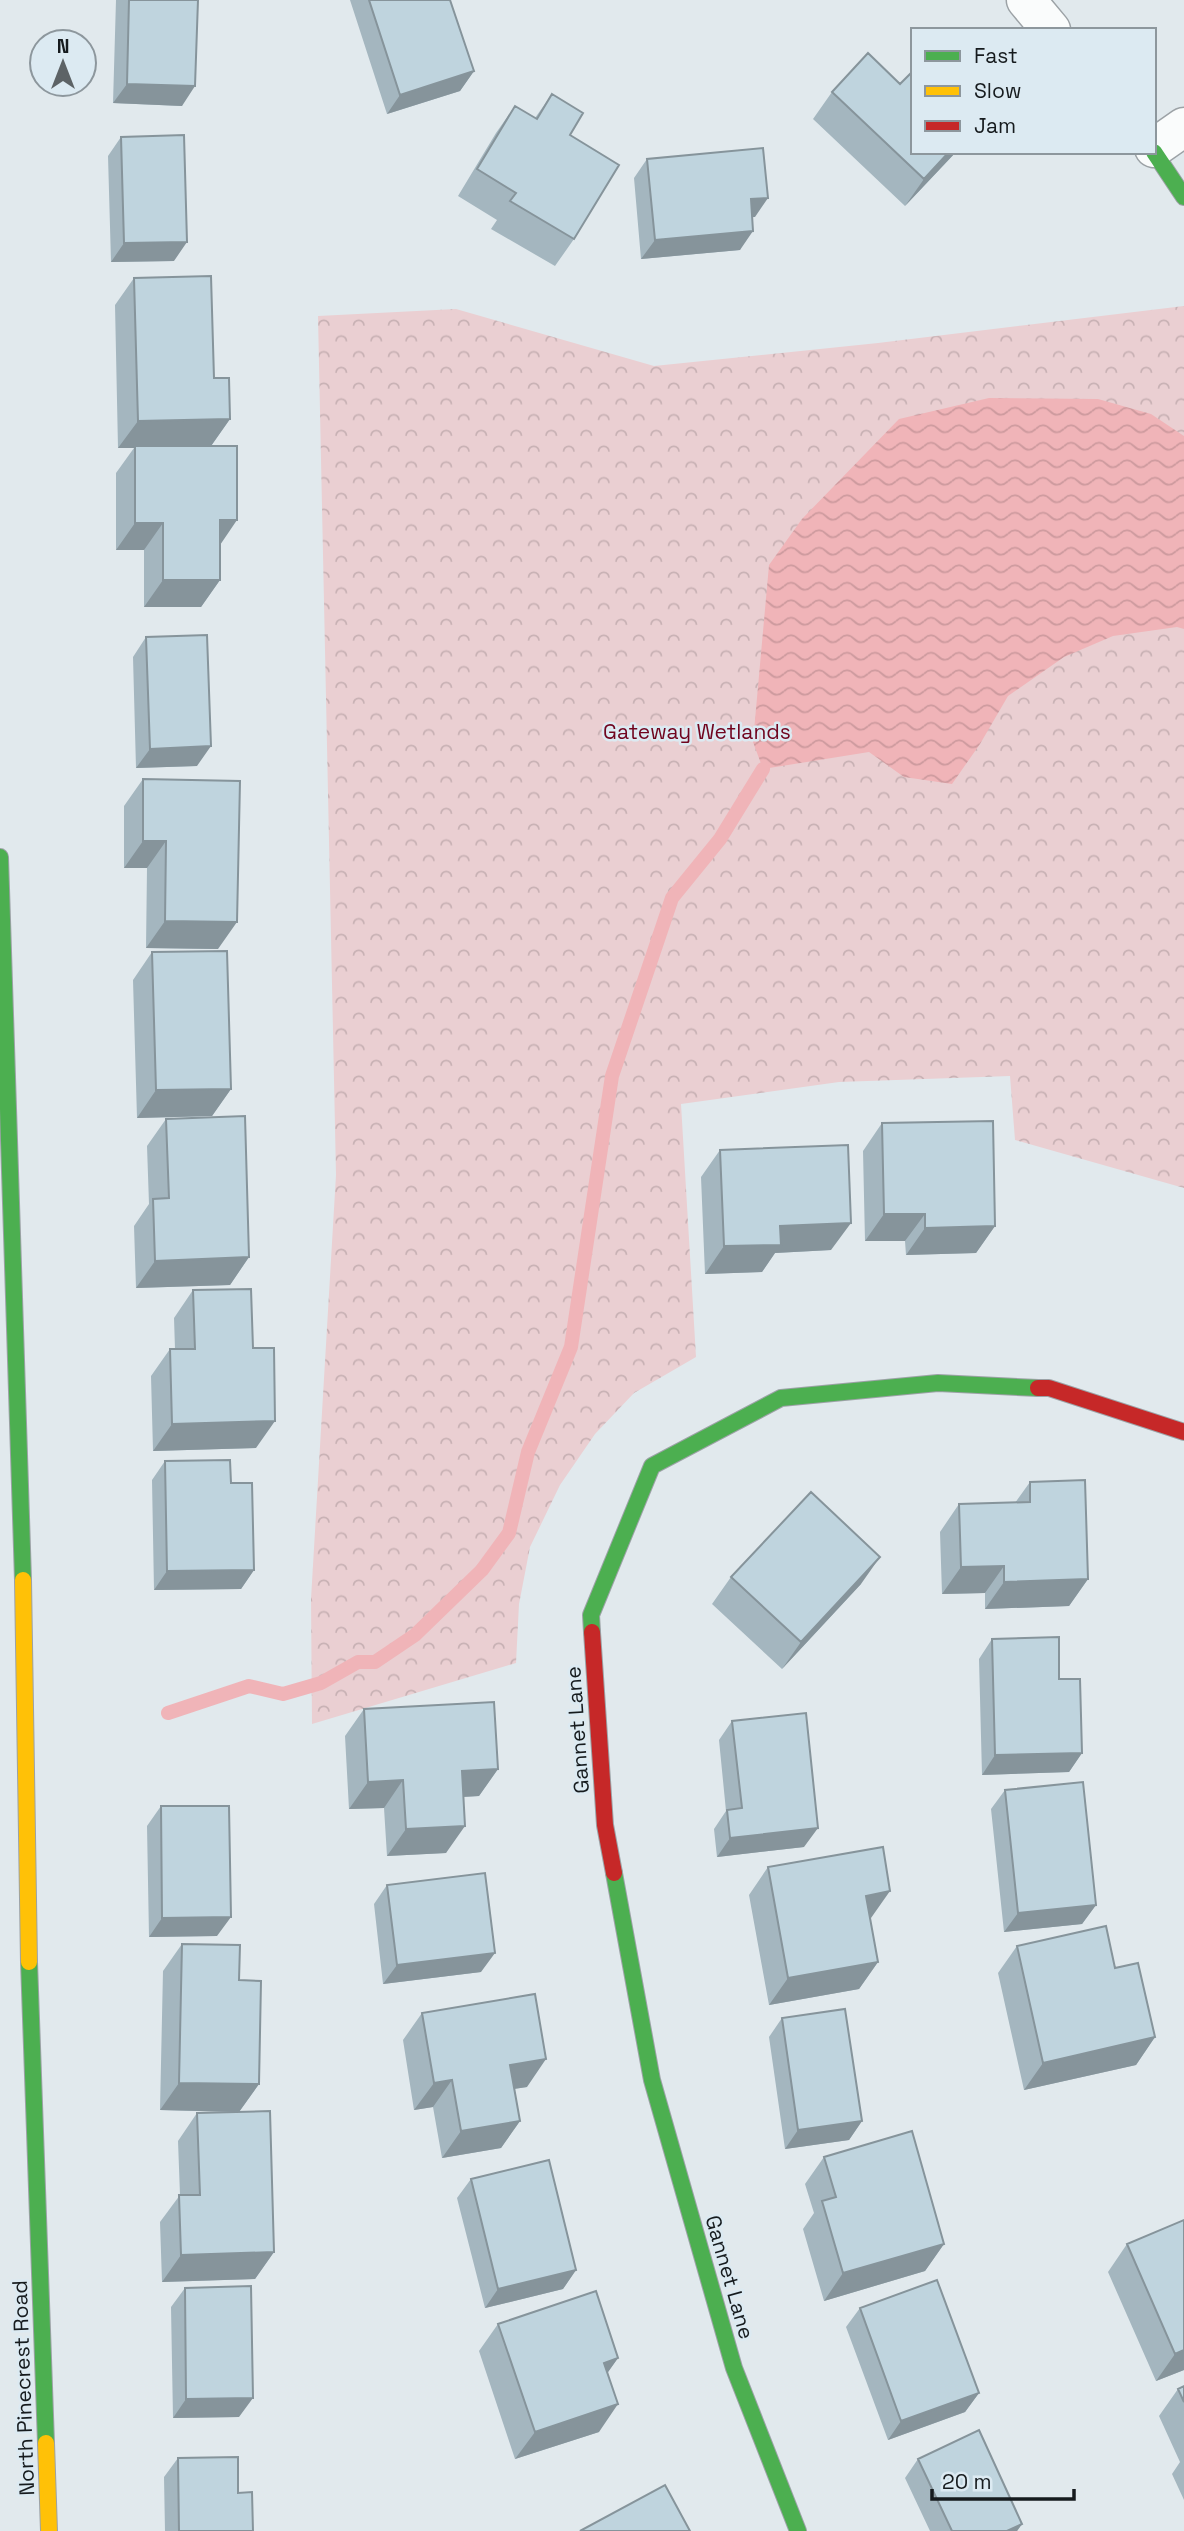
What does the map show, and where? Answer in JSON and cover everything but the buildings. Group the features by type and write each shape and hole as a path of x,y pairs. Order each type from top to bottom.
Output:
{"street":[{"path":"1026,0 1049,28"},
{"path":"1156,148 1184,127"},
{"path":"1156,153 1184,197"},
{"name":"North Pinecrest Road","path":"0,857 11,1547 27,1898 49,2531"},
{"name":"Gannet Lane","path":"798,2531 734,2368 652,2080 605,1825 591,1615 652,1466 781,1398 938,1383 1049,1388 1184,1432"}],"green space":[{"name":"Gateway Wetlands","path":"1184,306 1184,1188 1015,1140 1010,1076 839,1082 681,1104 696,1357 634,1393 595,1434 560,1485 530,1547 519,1604 516,1663 312,1724 311,1599 336,1175 318,316 456,309 654,366 878,343"}],"water":[{"path":"989,398 1098,399 1151,414 1184,436 1184,629 1177,627 1113,636 1064,657 1008,696 980,744 952,784 904,777 869,752 763,769 753,742 769,565 802,519 899,419"}],"waterway":[{"path":"168,1713 249,1686 283,1694 321,1683 358,1662 375,1662 415,1635 482,1570 509,1533 528,1452 571,1347 612,1076 672,898 720,839 763,769"}],"traffic: fast":[{"path":"1155,154 1184,197"},
{"path":"0,857 23,1580"},
{"path":"592,1632 591,1615 652,1466 781,1398 938,1383 1038,1388"},
{"path":"614,1873 652,2080 734,2368 798,2531"},
{"path":"29,1962 46,2443"}],"traffic: slow":[{"path":"23,1580 29,1962"},
{"path":"46,2443 49,2531"}],"traffic: jam":[{"path":"1038,1388 1049,1388 1184,1432"},
{"path":"592,1632 605,1825 614,1873"}]}
